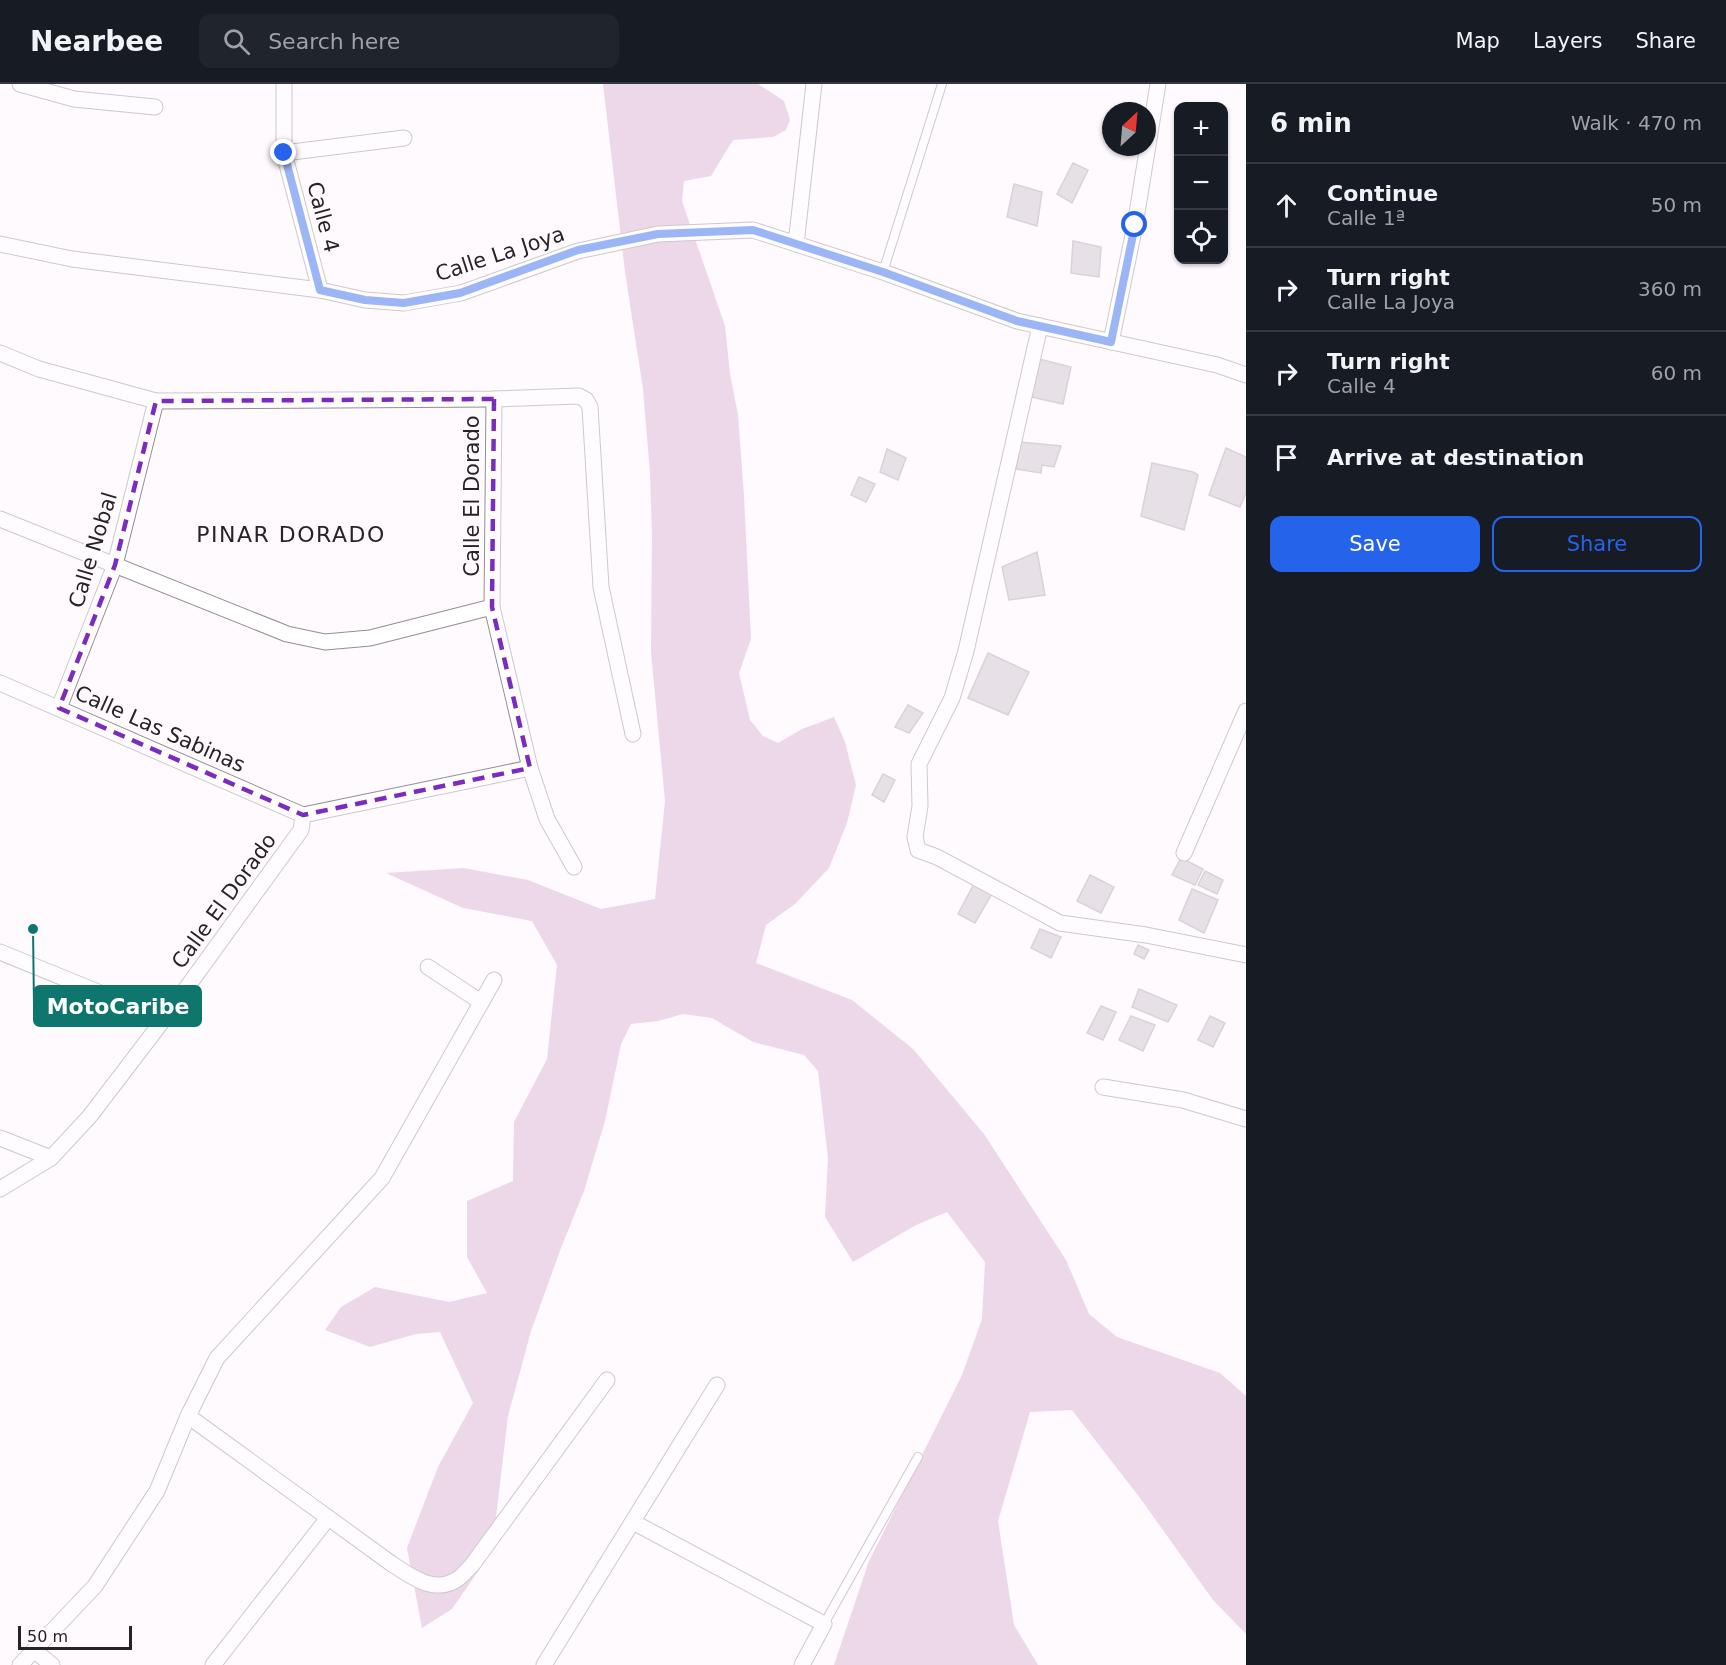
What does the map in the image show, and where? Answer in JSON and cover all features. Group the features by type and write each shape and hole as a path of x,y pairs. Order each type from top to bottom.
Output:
{"street":[{"path":"20,84 155,107"},
{"name":"Calle 4","path":"284,84 284,153 320,290"},
{"path":"796,244 814,84"},
{"path":"1111,342 1135,225 1158,84"},
{"path":"284,153 404,138"},
{"name":"Calle La Joya","path":"0,243 72,258 320,290 365,300 404,303 460,293 578,250 658,234 753,230 883,272 1017,321 1217,365 1246,375"},
{"path":"1040,326 966,651 952,698 919,764 920,806 915,837 918,849 1060,923 1146,935 1246,954"},
{"path":"0,353 39,369 156,401 494,399 579,396 586,400 590,407 601,587 633,734"},
{"name":"Calle El Dorado","path":"494,399 492,607 530,768 547,819 574,867"},
{"name":"Calle Nobal","path":"59,708 115,565 156,401"},
{"path":"0,519 287,634 325,642 370,638 492,607"},
{"name":"Calle Las Sabinas","path":"0,683 303,815"},
{"path":"1184,854 1246,711"},
{"path":"303,815 530,768"},
{"name":"Calle El Dorado","path":"0,1190 51,1158 90,1116 164,1019 301,830 303,815"},
{"path":"0,952 164,1019"},
{"path":"428,967 481,1002"},
{"path":"20,1665 95,1586 157,1491 188,1416 217,1358 382,1178 494,980"},
{"path":"1103,1087 1183,1100 1246,1119"},
{"path":"0,1138 51,1158"},
{"path":"188,1416 408,1575 426,1583 442,1586 456,1581 472,1565 607,1380"},
{"path":"544,1665 717,1385"},
{"path":"213,1665 328,1518"},
{"path":"633,1522 824,1624 802,1665"},
{"path":"34,1650 52,1665"}],"lane":[{"path":"883,272 942,84"},
{"path":"824,1624 918,1457"}],"highlighted area":[{"path":"494,399 492,607 530,768 303,815 59,708 115,565 156,401"}],"shaded area":[{"path":"603,84 758,84 784,101 790,120 786,130 773,137 733,140 711,176 684,181 682,201 725,326 730,374 738,415 751,639 739,673 750,720 763,736 778,743 802,729 834,717 845,742 856,785 847,823 829,868 795,904 766,925 756,963 852,1000 913,1049 984,1134 1066,1260 1089,1314 1117,1337 1220,1373 1246,1396 1246,1634 1213,1600 1140,1498 1072,1410 1030,1412 998,1521 1014,1625 1038,1665 834,1665 869,1561 962,1375 982,1319 985,1262 947,1212 916,1225 853,1262 825,1217 828,1158 818,1071 804,1055 753,1042 712,1018 683,1014 658,1021 631,1024 621,1044 605,1121 584,1191 531,1331 508,1416 492,1551 452,1609 422,1628 407,1548 438,1467 473,1403 440,1332 416,1334 370,1347 325,1330 341,1307 375,1287 449,1302 487,1293 467,1257 467,1201 513,1181 514,1122 547,1059 557,965 532,921 463,908 386,873 464,868 528,880 601,909 655,899 665,801 651,652 650,473 643,389 625,272"}],"building":[{"path":"1073,163 1088,170 1072,203 1057,194"},
{"path":"1014,184 1042,192 1037,226 1007,217"},
{"path":"1073,241 1101,247 1099,277 1071,273"},
{"path":"1039,359 1071,367 1063,404 1031,397"},
{"path":"1020,442 1061,446 1054,467 1042,465 1041,473 1016,469"},
{"path":"1226,448 1246,457 1246,493 1240,507 1209,495"},
{"path":"887,449 906,458 898,480 880,472"},
{"path":"1152,463 1198,475 1184,530 1141,516"},
{"path":"859,477 875,484 866,502 851,495"},
{"path":"1037,552 1045,595 1009,600 1002,567"},
{"path":"988,653 1029,672 1008,715 968,698"},
{"path":"908,705 923,713 909,733 895,727"},
{"path":"883,774 895,780 884,802 872,795"},
{"path":"1181,858 1203,869 1195,885 1172,875"},
{"path":"1205,871 1223,880 1217,894 1198,885"},
{"path":"1090,875 1114,887 1101,913 1077,901"},
{"path":"975,882 993,892 975,923 958,914"},
{"path":"1192,889 1218,900 1204,933 1179,920"},
{"path":"1040,929 1061,937 1051,958 1031,948"},
{"path":"1138,945 1149,950 1144,959 1134,954"},
{"path":"1139,989 1177,1005 1168,1022 1132,1007"},
{"path":"1101,1006 1116,1012 1103,1040 1087,1033"},
{"path":"1131,1016 1155,1025 1143,1051 1119,1040"},
{"path":"1210,1016 1225,1023 1213,1047 1198,1040"}],"place":[{"name":"MotoCaribe","path":"33,929"}],"district":[{"name":"PINAR DORADO","path":"291,534"}],"route":[{"path":"284,153 320,290 365,300 404,303 460,293 578,250 658,234 753,230 883,272 1017,321 1111,342 1135,225"}]}
